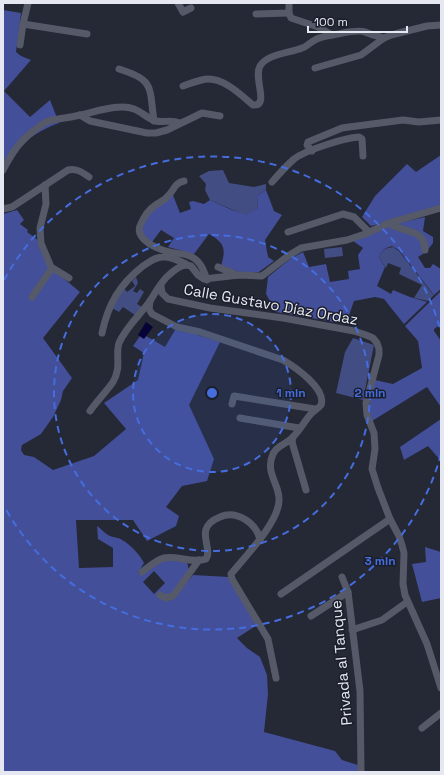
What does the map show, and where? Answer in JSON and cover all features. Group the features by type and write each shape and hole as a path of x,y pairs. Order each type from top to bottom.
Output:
{"street":[{"path":"20,45 28,3"},
{"path":"178,3 184,12 191,8"},
{"path":"289,3 289,13 291,18 318,27 332,36"},
{"path":"256,14 289,13"},
{"path":"23,24 87,34"},
{"path":"315,68 361,55 384,38 412,28 441,25"},
{"path":"183,86 204,80 216,80 224,83 253,105 257,105 262,99 258,76 259,69 262,63 268,58 303,48 314,40 359,31 384,38"},
{"path":"119,68 140,76 148,85 154,121"},
{"path":"3,170 16,147 23,139 48,121 71,118 123,106 135,109 154,121 160,122 170,120 180,123"},
{"path":"80,115 90,121 148,133 156,133 167,130 202,113 220,116"},
{"path":"312,151 307,145 308,142 342,128 403,120 419,122 441,120"},
{"path":"272,182 294,159 334,142 359,137 363,142 363,156"},
{"path":"3,209 12,207 68,170 73,169 82,172 89,177"},
{"path":"184,181 176,184 168,197 150,209 144,216 139,233 143,238 157,248 195,258 202,267 207,280"},
{"path":"44,185 46,204 40,228 41,243 46,258 52,268 69,278"},
{"path":"102,333 104,322 117,293 128,279 138,270 147,263 160,257 168,257 193,267 202,278 207,280 239,275 262,276 301,248 347,240 389,223 441,208"},
{"path":"288,232 344,214 354,217 369,232"},
{"path":"389,223 394,227 416,234 423,239 425,250"},
{"path":"90,411 113,382 118,370 118,348 139,313 150,301 169,274 186,264"},
{"path":"218,267 239,275"},
{"path":"32,297 52,268"},
{"name":"Calle Gustavo Díaz Ordaz","path":"161,286 162,293 168,299 210,308 283,318 354,331 373,338 379,348 379,354 366,403 367,415 374,433 375,449 372,469 390,519"},
{"path":"150,301 149,309 152,314 177,327 200,332 283,360 295,367 321,394 322,402 320,407 315,409 293,437 280,445 274,452 271,459 271,473 279,493 279,506 272,522 260,540 231,574 232,579 268,639 276,678"},
{"path":"232,404 234,396 315,409"},
{"path":"240,418 299,428"},
{"path":"293,437 292,442 306,490"},
{"path":"142,572 162,558 170,557 204,560 207,556 204,540 207,526 211,521 226,514 241,517 249,522 259,534 260,540"},
{"path":"281,594 390,519 399,536 404,553 403,584 407,602 420,627 441,688"},
{"path":"160,595 165,598 173,596 199,560"},
{"name":"Privada al Tanque","path":"342,577 348,592 360,691 362,771"},
{"path":"311,616 348,592"},
{"path":"352,630 382,620 407,602"},
{"path":"422,728 441,713"}],"shaded area":[{"path":"3,10 21,13 16,52 31,60 4,91 30,117 50,100 59,123 30,138 21,147 3,173"},
{"path":"441,155 441,206 371,226 362,217 375,196 407,164 416,172"},
{"path":"223,170 229,183 254,187 266,184 266,190 257,196 258,208 247,216 210,200 205,190 206,184 199,176 209,171"},
{"path":"266,190 274,211 282,215 265,240 268,257 274,261 259,272 243,273 221,266 224,251 223,247 218,240 209,234 194,254 168,247 174,238 161,230 152,242 144,237 141,230 145,217 173,195 180,213 191,209 189,202 193,201 204,204 210,200 247,215 258,208 257,196"},
{"path":"17,210 24,220 20,224 28,230 27,232 38,240 50,267 80,292 43,338 72,378 63,391 61,400 53,417 41,434 22,445 21,450 24,455 34,457 53,470 94,456 126,429 104,403 138,380 144,353 133,346 140,336 146,336 165,347 175,330 191,333 220,342 189,405 214,459 207,481 182,486 166,507 179,516 176,526 147,541 133,520 76,520 79,568 113,567 113,548 98,539 97,526 108,535 119,538 125,542 137,553 144,563 138,573 141,573 163,559 187,561 189,572 186,583 193,575 229,577 257,625 237,638 247,648 260,657 267,675 268,694 264,732 335,751 342,760 361,766 359,772 3,772 3,214","holes":["154,571 165,583 154,594 143,582"]},
{"path":"425,217 423,231 433,237 433,243 426,252 418,257 425,268 430,268 433,264 441,269 441,289 434,295 399,250 392,246 384,250 379,258 385,267 377,286 391,294 393,290 427,302 404,324 384,299 375,297 354,301 346,324 276,312 266,294 268,277 290,259 303,252 309,267 326,264 330,282 349,279 348,271 360,269 358,255 363,248 353,241 394,224"},
{"path":"342,247 343,256 325,258 324,249"},
{"path":"393,247 399,251 434,295 428,301 414,298 422,285 399,274 401,268 388,263 386,268 379,258 384,250"},
{"path":"136,277 138,283 133,291 137,293 140,289 144,292 137,304 142,307 135,315 123,307 119,312 112,308 124,288 127,292 135,286 132,281"},
{"path":"441,291 441,324 434,329 434,331 441,341 441,407 427,387 372,421 370,416 370,405 375,380 393,384 422,368 418,341 405,326"},
{"path":"146,322 153,327 144,339 138,335"},
{"path":"353,338 374,345 363,400 336,393 345,352"},
{"path":"441,419 441,461 428,446 404,460 400,447"},
{"path":"425,547 441,552 441,598 422,602 412,564 426,562"}]}
